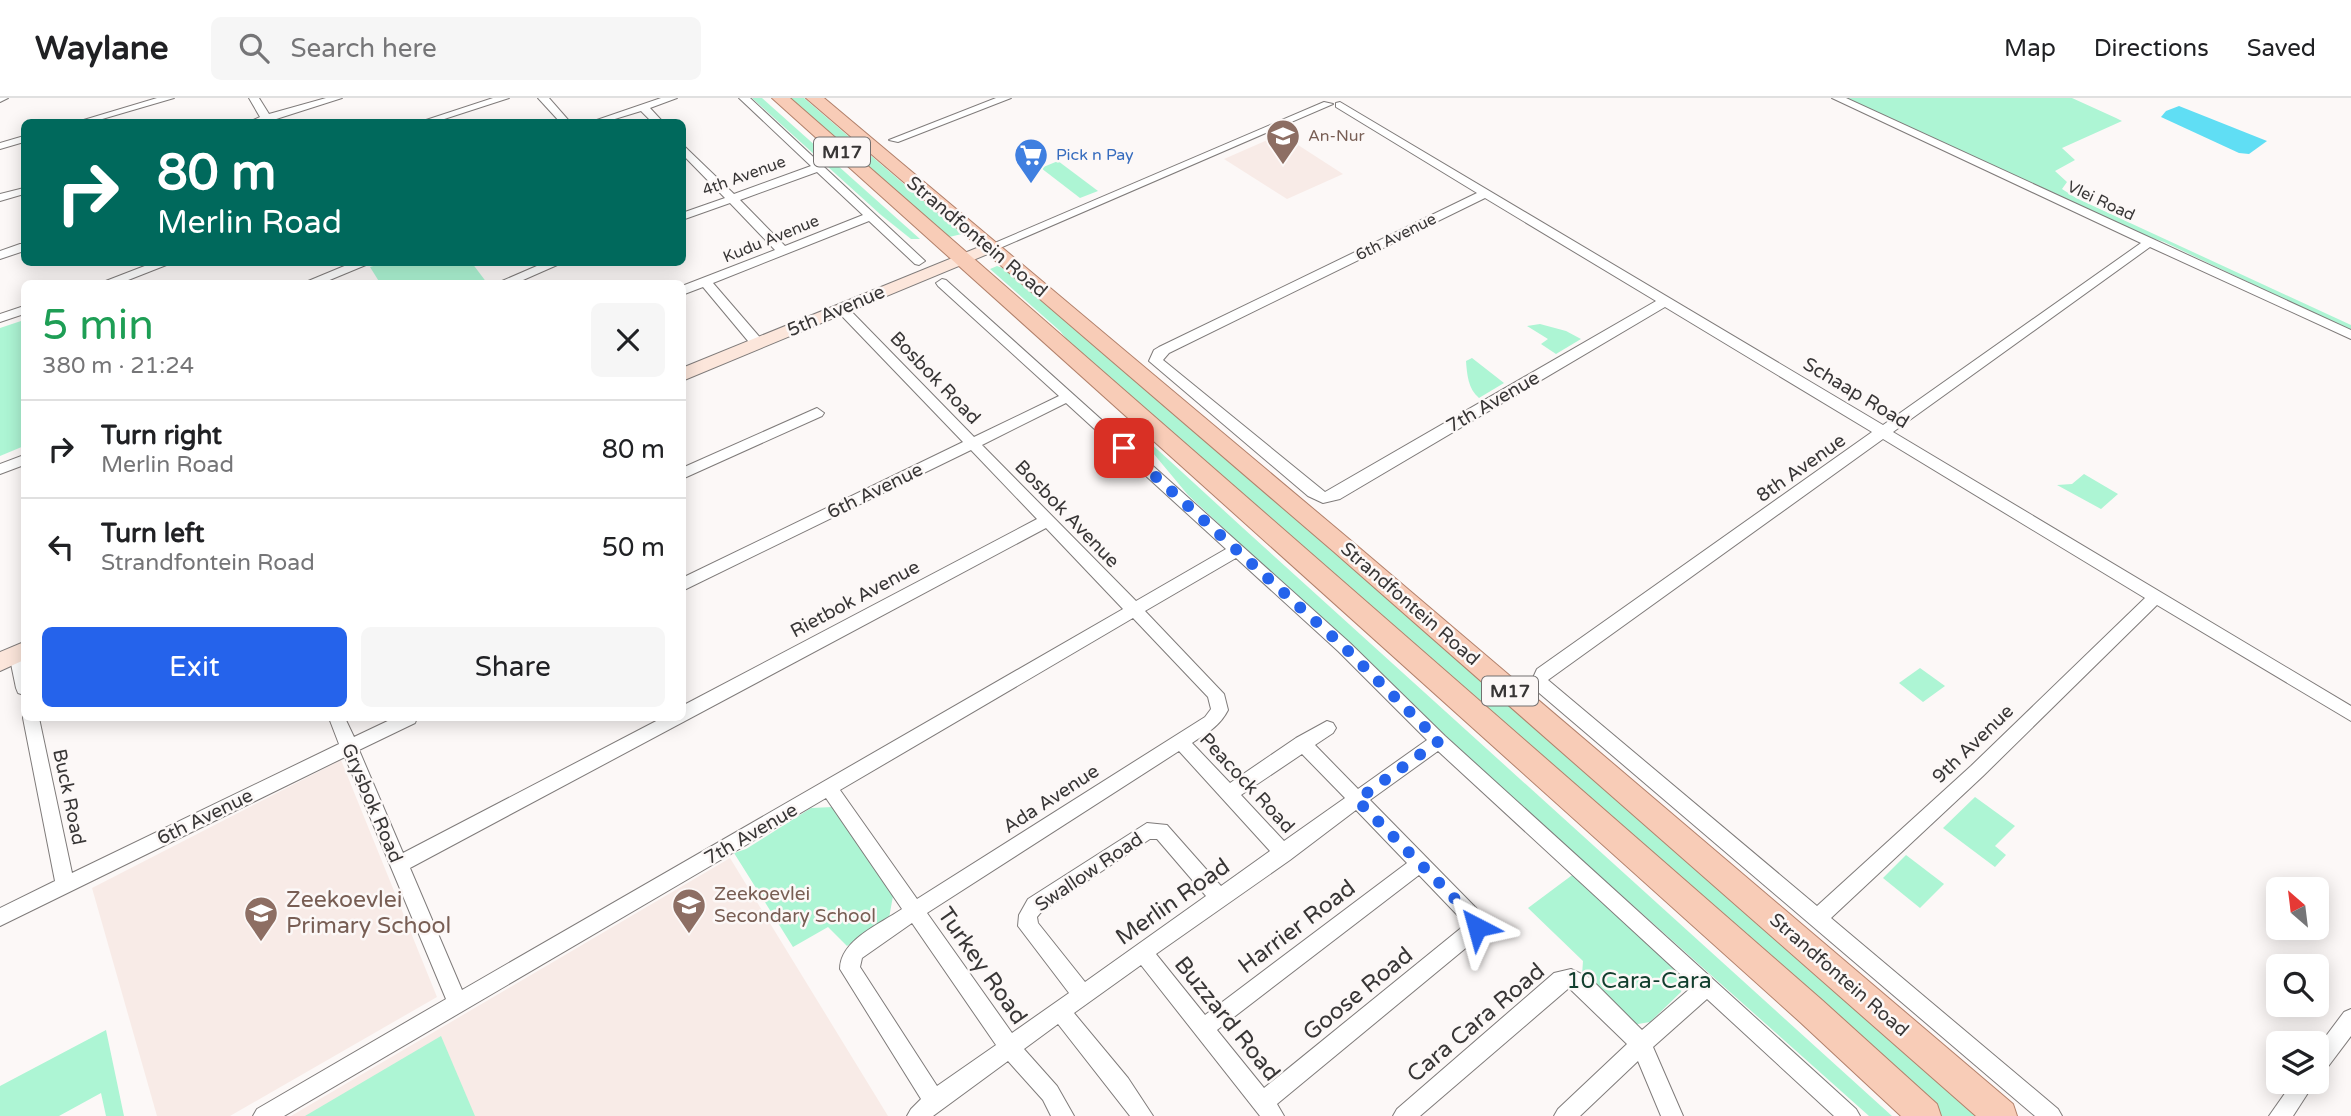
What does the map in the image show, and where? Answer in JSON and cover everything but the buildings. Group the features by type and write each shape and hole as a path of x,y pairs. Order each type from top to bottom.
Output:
{"main road":[{"name":"Strandfontein Road","path":"780,98 1811,1011 1925,1116"},
{"name":"Strandfontein Road","path":"814,98 1341,545 2001,1116"},
{"name":"5th Avenue","path":"686,373 989,248"}],"street":[{"path":"93,119 169,98"},
{"path":"254,98 267,119 336,98"},
{"path":"435,119 504,98"},
{"path":"543,98 562,119"},
{"path":"605,119 672,98"},
{"path":"744,98 919,261"},
{"path":"894,140 1006,98"},
{"name":"Vlei Road","path":"1837,98 2351,335"},
{"path":"989,248 1335,100"},
{"name":"Schaap Road","path":"1335,100 2351,714"},
{"path":"643,107 656,119"},
{"path":"0,146 21,140"},
{"path":"686,152 783,251"},
{"name":"4th Avenue","path":"686,216 817,168"},
{"path":"0,198 21,192"},
{"name":"6th Avenue","path":"1318,496 1159,365 1157,357 1164,350 1486,193"},
{"name":"Kudu Avenue","path":"686,289 870,216"},
{"name":"8th Avenue","path":"1817,919 1544,687 1540,680 1543,674 1883,433 2133,251 2148,243"},
{"path":"0,255 21,248"},
{"path":"116,280 156,266"},
{"path":"318,280 356,266"},
{"path":"511,280 548,266"},
{"path":"705,282 758,344"},
{"path":"942,283 1344,647 1439,741 1849,1116"},
{"name":"7th Avenue","path":"1318,496 1335,495 1666,301"},
{"name":"Bosbok Road","path":"842,309 972,444"},
{"path":"0,318 21,311"},
{"name":"6th Avenue","path":"686,583 1068,397"},
{"path":"686,472 817,413"},
{"name":"Bosbok Avenue","path":"972,444 1134,610"},
{"path":"0,469 21,461"},
{"name":"Rietbok Avenue","path":"686,712 1047,521"},
{"name":"7th Avenue","path":"264,1116 1237,550"},
{"name":"9th Avenue","path":"1817,919 1977,771 2155,597"},
{"name":"Ada Avenue","path":"934,1101 850,969 850,960 855,952 914,911 1211,722 1220,710 1216,694 1134,610"},
{"path":"14,656 21,678"},
{"name":"Buck Road","path":"32,721 65,885"},
{"name":"Grysbok Road","path":"338,721 458,1003"},
{"name":"6th Avenue","path":"0,917 403,721"},
{"path":"398,865 670,721"},
{"path":"1229,793 1327,728"},
{"name":"Peacock Road","path":"1180,741 1284,854"},
{"name":"Merlin Road","path":"918,1116 934,1101 1439,741"},
{"name":"Goose Road","path":"1268,1109 1477,927 1474,918 1303,743"},
{"path":"829,788 914,911"},
{"name":"Swallow Road","path":"1083,995 1028,926 1028,915 1035,905 1147,831 1154,830 1161,831 1220,899"},
{"name":"Harrier Road","path":"1203,1029 1419,864"},
{"name":"Turkey Road","path":"914,911 1010,1048 1049,1093 1063,1116"},
{"path":"1817,919 2051,1116"},
{"name":"Buzzard Road","path":"1143,953 1268,1109"},
{"name":"Cara Cara Road","path":"1404,1116 1562,980 1571,978 1583,985 1641,1044"},
{"path":"1565,1116 1641,1044 1707,987"},
{"path":"1061,1012 1121,1085 1142,1116"},
{"path":"2329,1049 2351,1019"},
{"path":"1641,1044 1672,1116"},
{"path":"2280,1116 2296,1094"}],"shaded area":[{"name":"An-Nur","path":"1281,134 1343,174 1287,199 1224,159"},
{"name":"Zeekoevlei Primary School","path":"341,760 437,997 230,1116 157,1116 92,888"},
{"name":"Zeekoevlei Secondary School","path":"730,858 888,1116 291,1116"}],"green space":[{"path":"752,98 762,98 920,239 911,239 881,215"},
{"path":"789,98 804,98 962,234 949,237"},
{"path":"1845,98 2072,98 2116,118 2122,121 2062,148 2075,160 2055,171 2067,182 2062,189 2076,198 2351,325 2351,331 2164,242 2140,234"},
{"path":"1058,161 1098,191 1080,198 1041,168"},
{"path":"474,266 485,280 378,280 370,267"},
{"path":"997,266 1005,269 1129,373 1985,1116 1941,1116 1080,356 1060,331 990,269"},
{"path":"21,321 21,447 0,456 0,328"},
{"path":"1540,324 1566,331 1581,339 1556,354 1541,344 1548,339 1527,326"},
{"path":"1472,358 1504,383 1479,398 1470,386 1468,376 1466,361"},
{"path":"1146,439 1892,1116 1869,1116 1507,793 1188,495 1143,441"},
{"path":"2084,474 2118,494 2101,509 2057,485 2072,484"},
{"path":"1920,668 1945,686 1923,702 1899,683"},
{"path":"1975,797 2015,826 1995,846 2006,855 1995,867 1943,828"},
{"path":"833,807 893,896 889,918 847,946 828,927 793,947 734,853 746,849 811,808"},
{"path":"1906,855 1944,884 1920,908 1883,878"},
{"name":"10 Cara-Cara","path":"1575,873 1677,968 1684,979 1681,992 1650,1022 1632,1025 1582,975 1583,961 1528,908"},
{"path":"106,1030 124,1116 106,1116 101,1093 59,1116 0,1116 0,1086"},
{"path":"441,1036 475,1116 305,1116"}],"water":[{"path":"2179,106 2267,141 2249,154 2239,153 2161,117 2166,111"}],"place":[{"name":"An-Nur","path":"1283,166"},
{"name":"Pick n Pay","path":"1031,185"},
{"name":"Zeekoevlei Secondary School","path":"689,935"},
{"name":"Zeekoevlei Primary School","path":"261,943"}],"route":[{"path":"1124,448 1344,647 1439,741 1357,800 1474,918 1477,927"}]}
